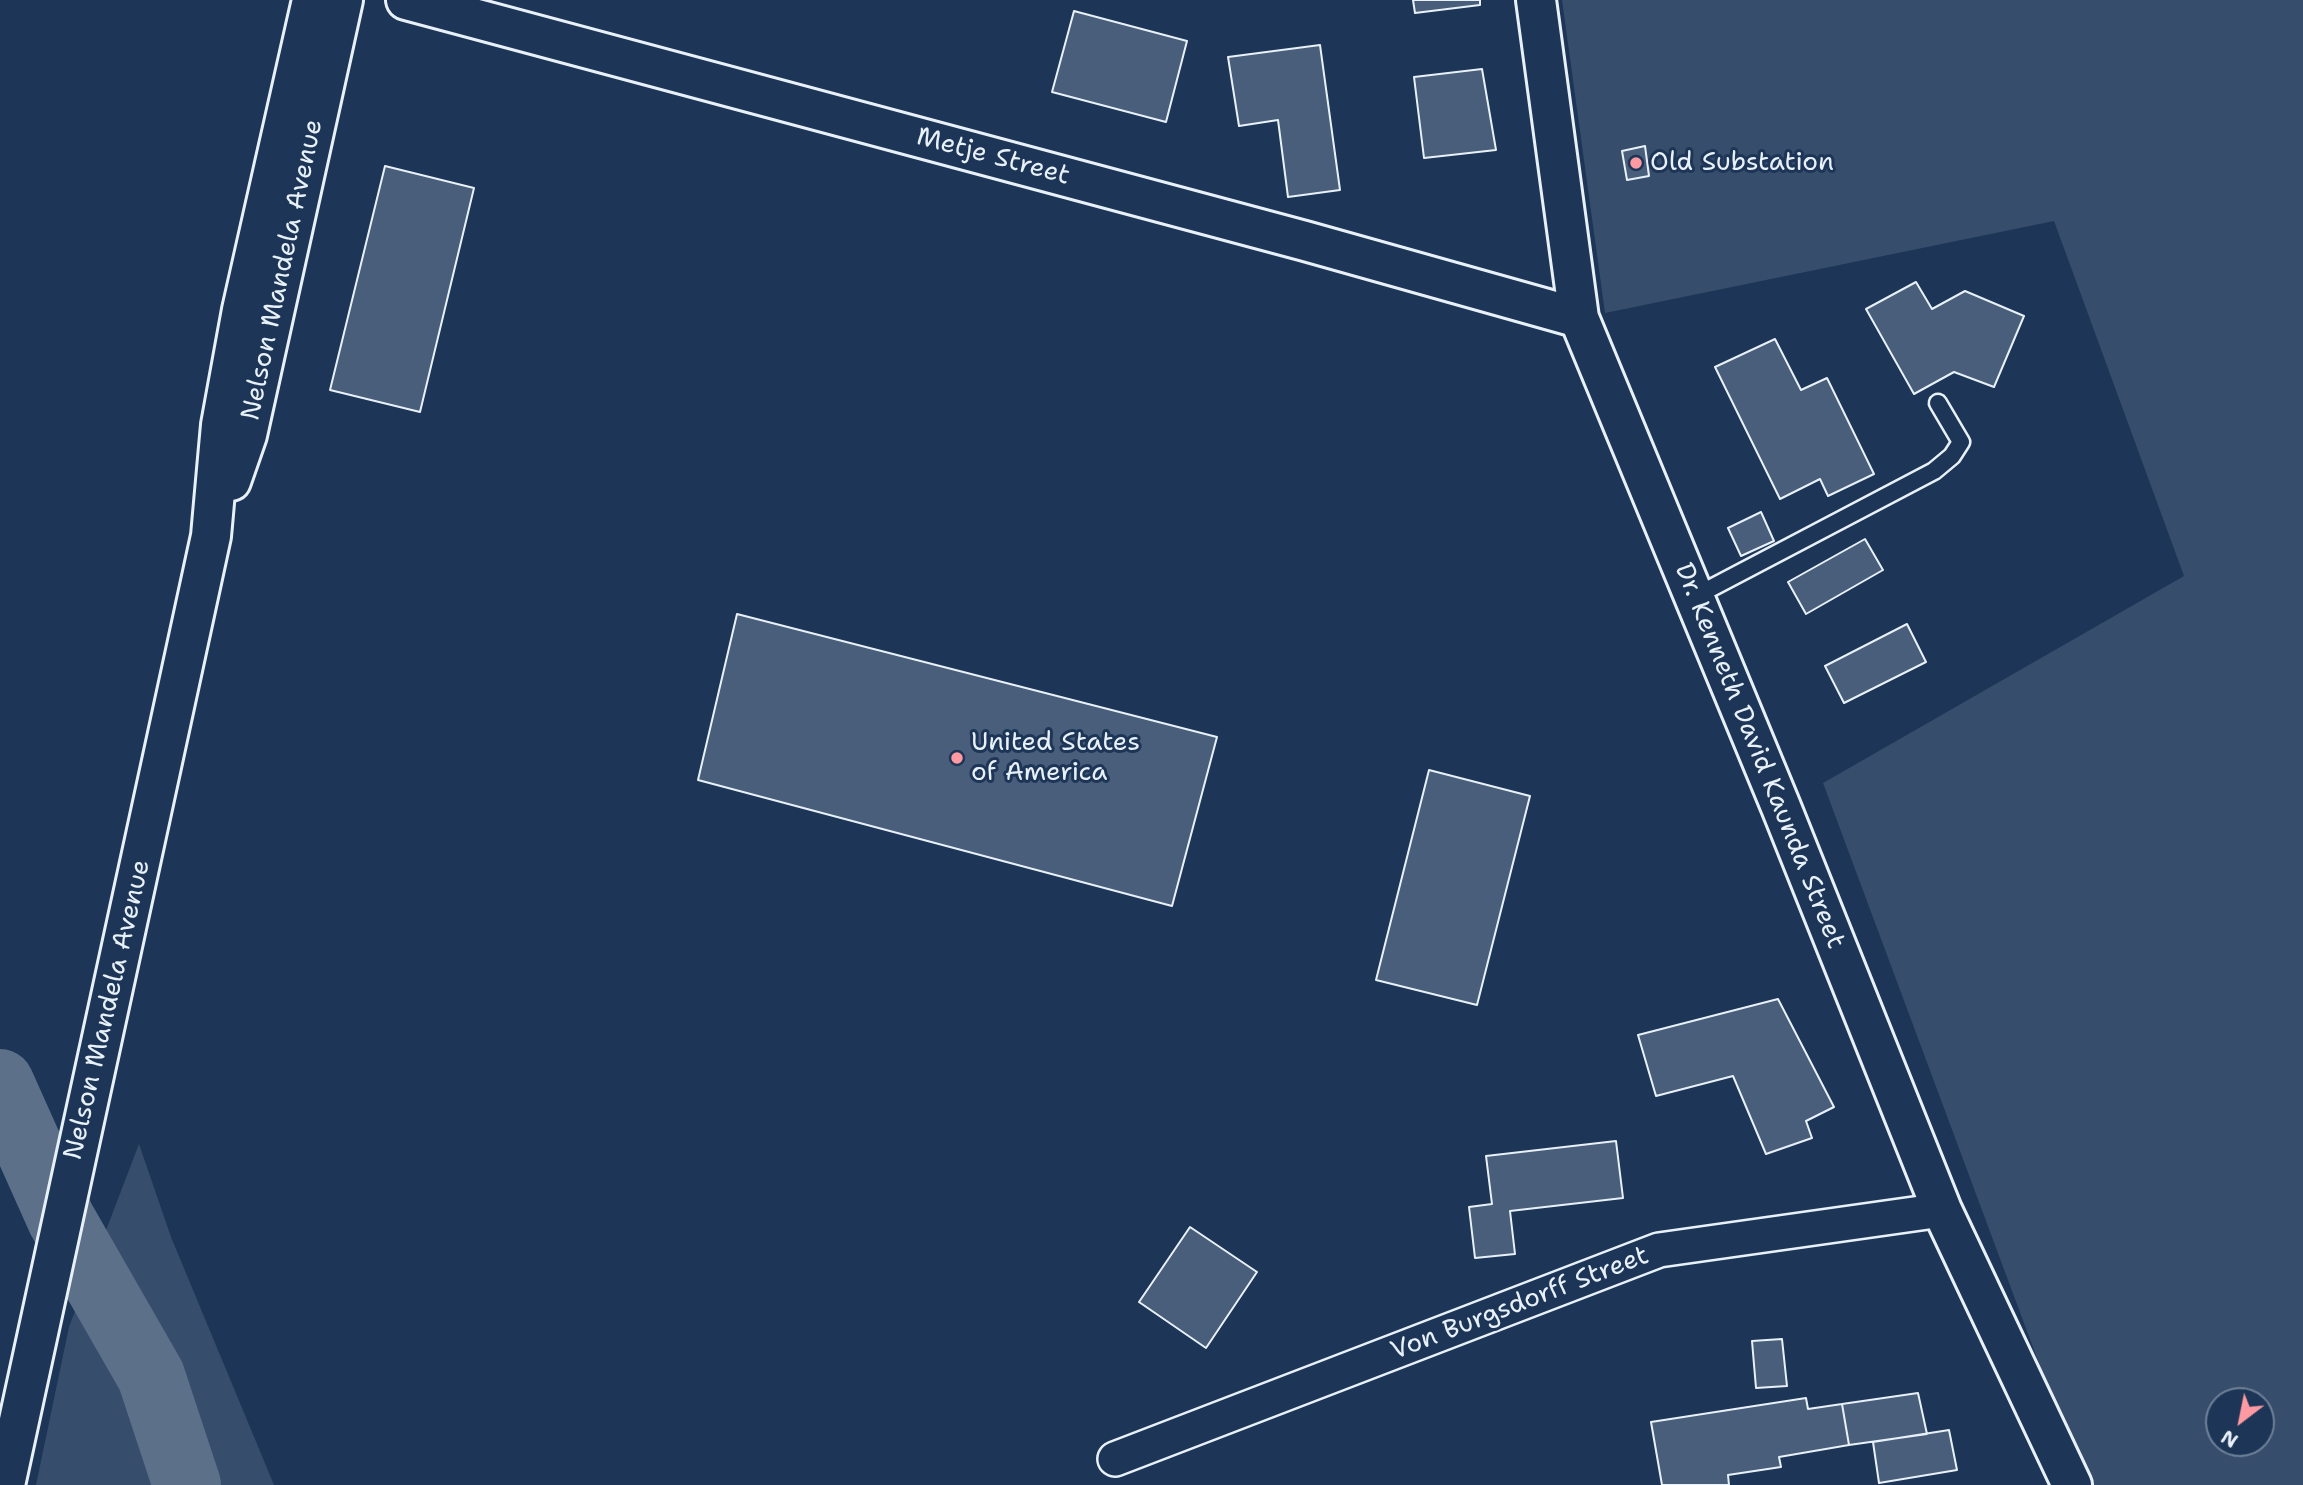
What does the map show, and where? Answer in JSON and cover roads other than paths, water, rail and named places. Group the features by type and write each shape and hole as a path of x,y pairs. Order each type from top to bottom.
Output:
{"street":[{"name":"Nelson Mandela Avenue","path":"5,1485 211,536 221,425 240,323 273,163 312,0"},
{"name":"Nelson Mandela Avenue","path":"211,536 247,435 343,0"},
{"name":"Metje Street","path":"406,0 1305,241 1579,318"},
{"name":"Dr. Kenneth David Kaunda Street","path":"1536,0 1579,318 1695,597 1942,1210 2072,1485"},
{"name":"Von Burgsdorff Street","path":"1115,1459 1658,1250 1942,1210"}],"lane":[{"path":"1695,597 1934,471 1952,456 1961,442 1938,402"}],"waterway":[{"path":"0,1083 61,1219 151,1376 187,1485"}],"place":[{"name":"Old Substation","path":"1636,163"},
{"name":"United States of America","path":"957,758"}]}
